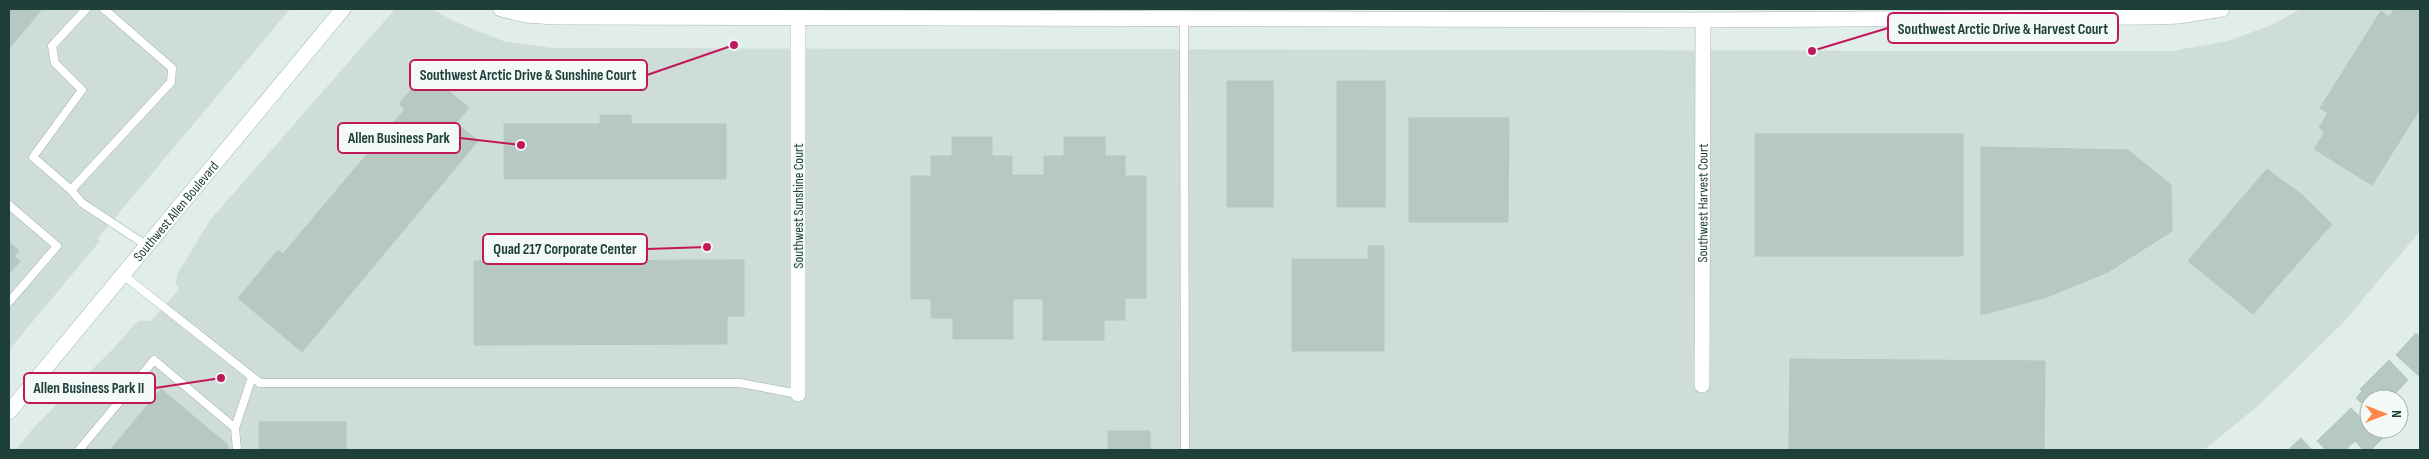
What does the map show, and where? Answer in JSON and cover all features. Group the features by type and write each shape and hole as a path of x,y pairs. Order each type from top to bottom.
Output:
{"street":[{"name":"Southwest Allen Boulevard","path":"9,412 343,9"},
{"path":"500,9 526,15 555,17 724,13 798,18 1703,20 2154,17 2179,16 2222,9"},
{"name":"Southwest Sunshine Court","path":"798,18 798,394"},
{"name":"Southwest Harvest Court","path":"1702,385 1703,20"}],"lane":[{"path":"86,9 52,46 55,62 82,90 33,157 71,190 82,203 146,245"},
{"path":"71,190 171,82 172,68 104,9"},
{"path":"1184,19 1185,450"},
{"path":"9,205 57,246 9,302"},
{"path":"122,274 260,383 740,383 798,394"},
{"path":"79,450 154,360 235,428"},
{"path":"236,450 235,428 252,377"}],"shaded area":[{"path":"9,9 290,9 98,238 100,241 9,350"},
{"path":"395,9 433,9 453,21 503,41 552,48 2172,51 2228,41 2271,25 2301,9 2420,9 2420,231 2343,323 2260,404 2204,450 16,450 34,427 112,350 134,325 139,321 151,321 179,289 176,284 177,274 211,219"}],"building":[{"path":"9,9 42,9 9,49"},
{"path":"2394,9 2420,9 2420,109 2372,185 2314,149 2325,132 2319,128 2328,113 2320,108 2381,11 2389,17"},
{"path":"426,72 469,108 456,123 478,141 302,352 238,298 278,250 283,254 405,109 399,104"},
{"path":"1227,81 1273,81 1273,207 1227,207"},
{"path":"1337,81 1385,81 1385,207 1337,207"},
{"path":"600,115 631,115 631,124 726,124 726,179 504,179 504,124 600,124"},
{"path":"1409,118 1509,118 1508,222 1409,222"},
{"path":"1755,134 1963,134 1963,256 1755,256"},
{"path":"952,137 992,137 992,156 1012,156 1012,175 1044,175 1044,156 1064,156 1064,137 1105,137 1105,156 1125,156 1125,176 1146,176 1146,298 1125,298 1125,320 1104,320 1104,340 1043,340 1043,299 1013,299 1013,339 953,339 953,318 931,318 931,299 911,299 911,176 931,176 931,156 952,156"},
{"path":"1981,147 2128,150 2171,185 2172,231 2108,272 2047,297 1981,315"},
{"path":"2267,169 2302,195 2332,224 2253,314 2188,261"},
{"path":"9,242 19,251 14,256 20,261 9,274"},
{"path":"1368,246 1384,246 1384,351 1292,351 1292,259 1368,259"},
{"path":"744,260 744,316 727,316 727,344 474,345 474,261"},
{"path":"2416,333 2420,337 2420,377 2396,355"},
{"path":"1790,359 2045,361 2044,450 1789,450"},
{"path":"2389,360 2408,380 2399,389 2360,389"},
{"path":"161,389 228,445 228,450 110,450"},
{"path":"2351,408 2359,416 2359,439 2382,439 2371,450 2363,450 2355,441 2345,450 2326,450 2317,441"},
{"path":"259,422 346,422 346,450 259,450"},
{"path":"1108,431 1150,431 1150,450 1108,450"},
{"path":"2301,438 2312,450 2288,450"}],"place":[{"name":"Southwest Arctic Drive & Sunshine Court","path":"734,45"},
{"name":"Southwest Arctic Drive & Harvest Court","path":"1812,51"},
{"name":"Allen Business Park","path":"521,145"},
{"name":"Quad 217 Corporate Center","path":"707,247"},
{"name":"Allen Business Park II","path":"221,378"}]}
